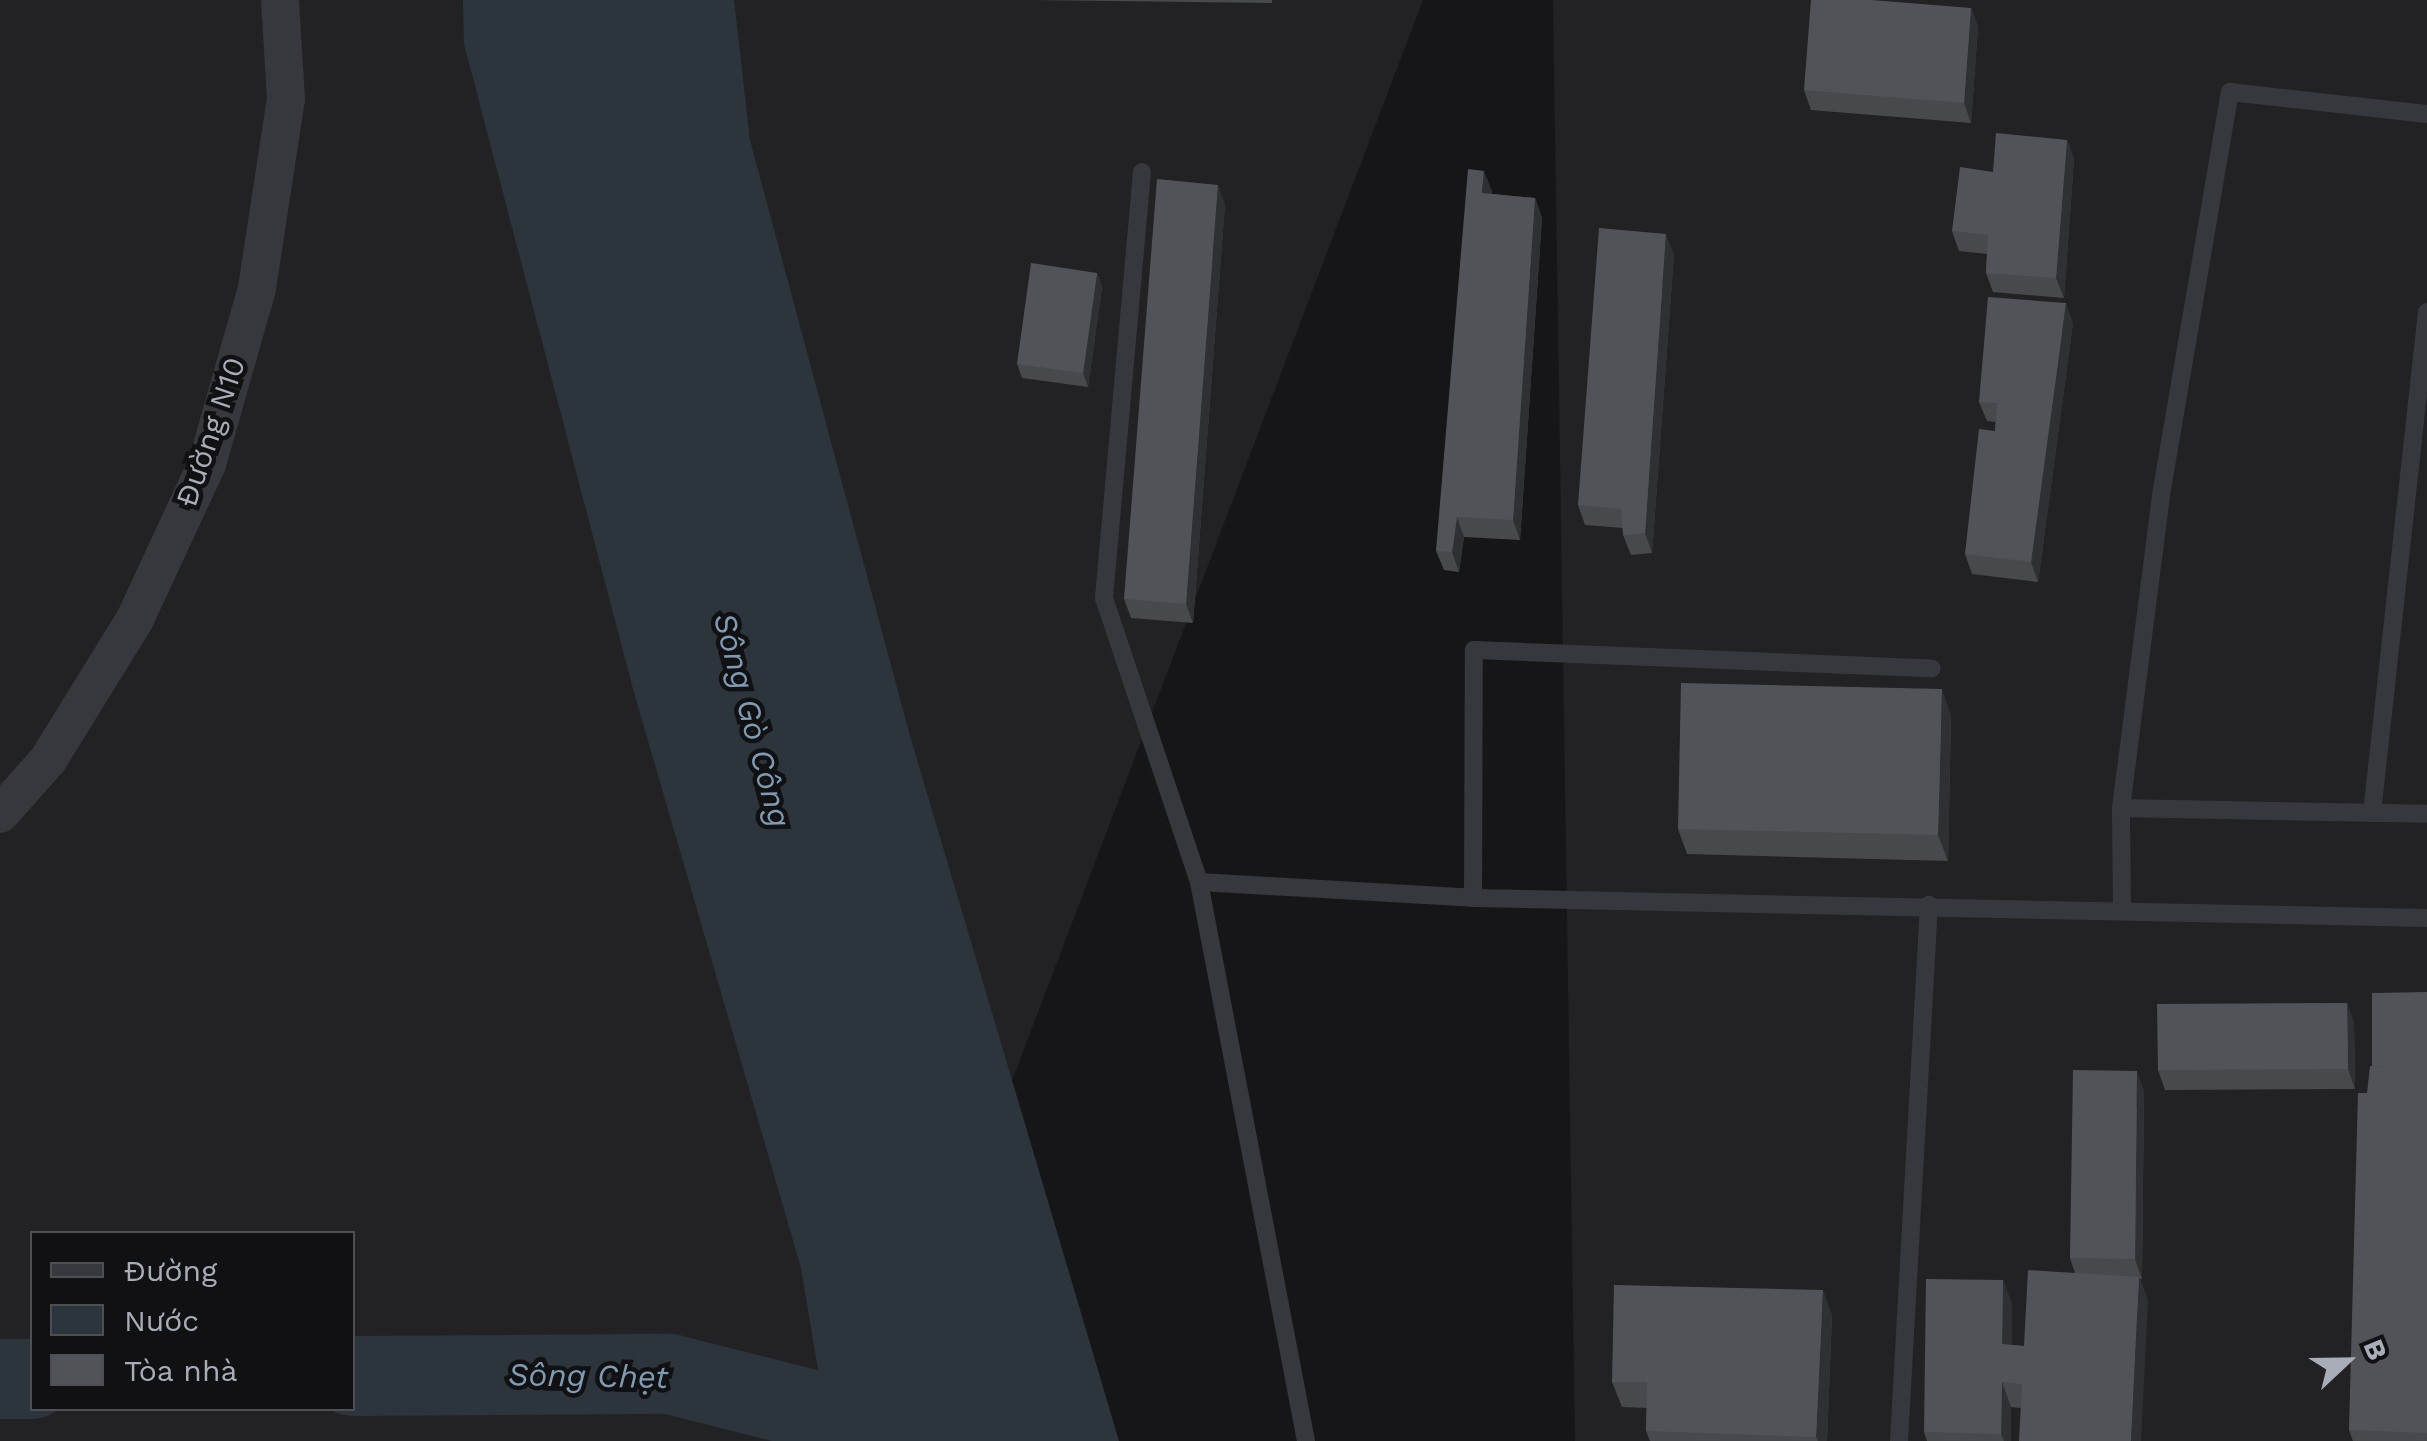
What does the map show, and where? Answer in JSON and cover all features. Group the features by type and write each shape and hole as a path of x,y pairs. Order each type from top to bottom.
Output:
{"street":[{"name":"Đường N10","path":"0,814 48,760 135,619 207,464 260,269 286,99 280,0"}],"lane":[{"path":"2122,910 2121,808 2162,488 2230,92 2427,114"},
{"path":"1142,172 1104,598 1199,882 1306,1441"},
{"path":"2372,813 2427,312"},
{"path":"1473,898 1474,650 1932,668"},
{"path":"2121,808 2427,814"},
{"path":"1199,882 1473,898 1928,904 2427,918"},
{"path":"1899,1441 1928,904"}],"shaded area":[{"path":"0,0 1423,0 875,1441 0,1441"},
{"path":"1553,0 2427,0 2427,1441 1575,1441"}],"water":[{"name":"Sông Gò Công","path":"463,0 734,0 750,140 910,736 1119,1441 830,1441 801,1268 633,689 464,44"}],"building":[{"path":"1811,0 1971,8 1964,103 1804,90"},
{"path":"1996,133 2067,140 2056,278 1986,273 1988,235 1952,231 1960,167 1993,172"},
{"path":"1468,169 1484,171 1482,193 1535,198 1513,520 1457,517 1452,552 1436,551"},
{"path":"1157,179 1218,185 1186,604 1124,599"},
{"path":"1599,228 1666,234 1645,533 1623,535 1621,509 1578,505"},
{"path":"1031,263 1097,273 1083,373 1017,364"},
{"path":"1988,297 2066,303 2031,562 1965,554 1979,429 1995,431 1997,403 1979,402"},
{"path":"1681,683 1942,689 1938,835 1678,829"},
{"path":"2427,992 2427,1069 2372,1066 2372,993"},
{"path":"2347,1003 2348,1069 2158,1070 2157,1004"},
{"path":"2370,1066 2427,1069 2427,1433 2349,1430 2358,1093 2367,1093"},
{"path":"2073,1070 2137,1071 2135,1259 2070,1258"},
{"path":"2028,1270 2139,1277 2131,1441 2019,1441 2022,1384 2002,1382 2001,1434 1924,1432 1926,1279 2003,1280 2002,1344 2024,1346"},
{"path":"1614,1285 1823,1290 1816,1437 1646,1431 1647,1382 1612,1382"}],"waterway":[{"name":"Sông Chẹt","path":"355,1376 670,1374 935,1441"},
{"name":"Sông Chẹt","path":"0,1379 30,1379"}]}
